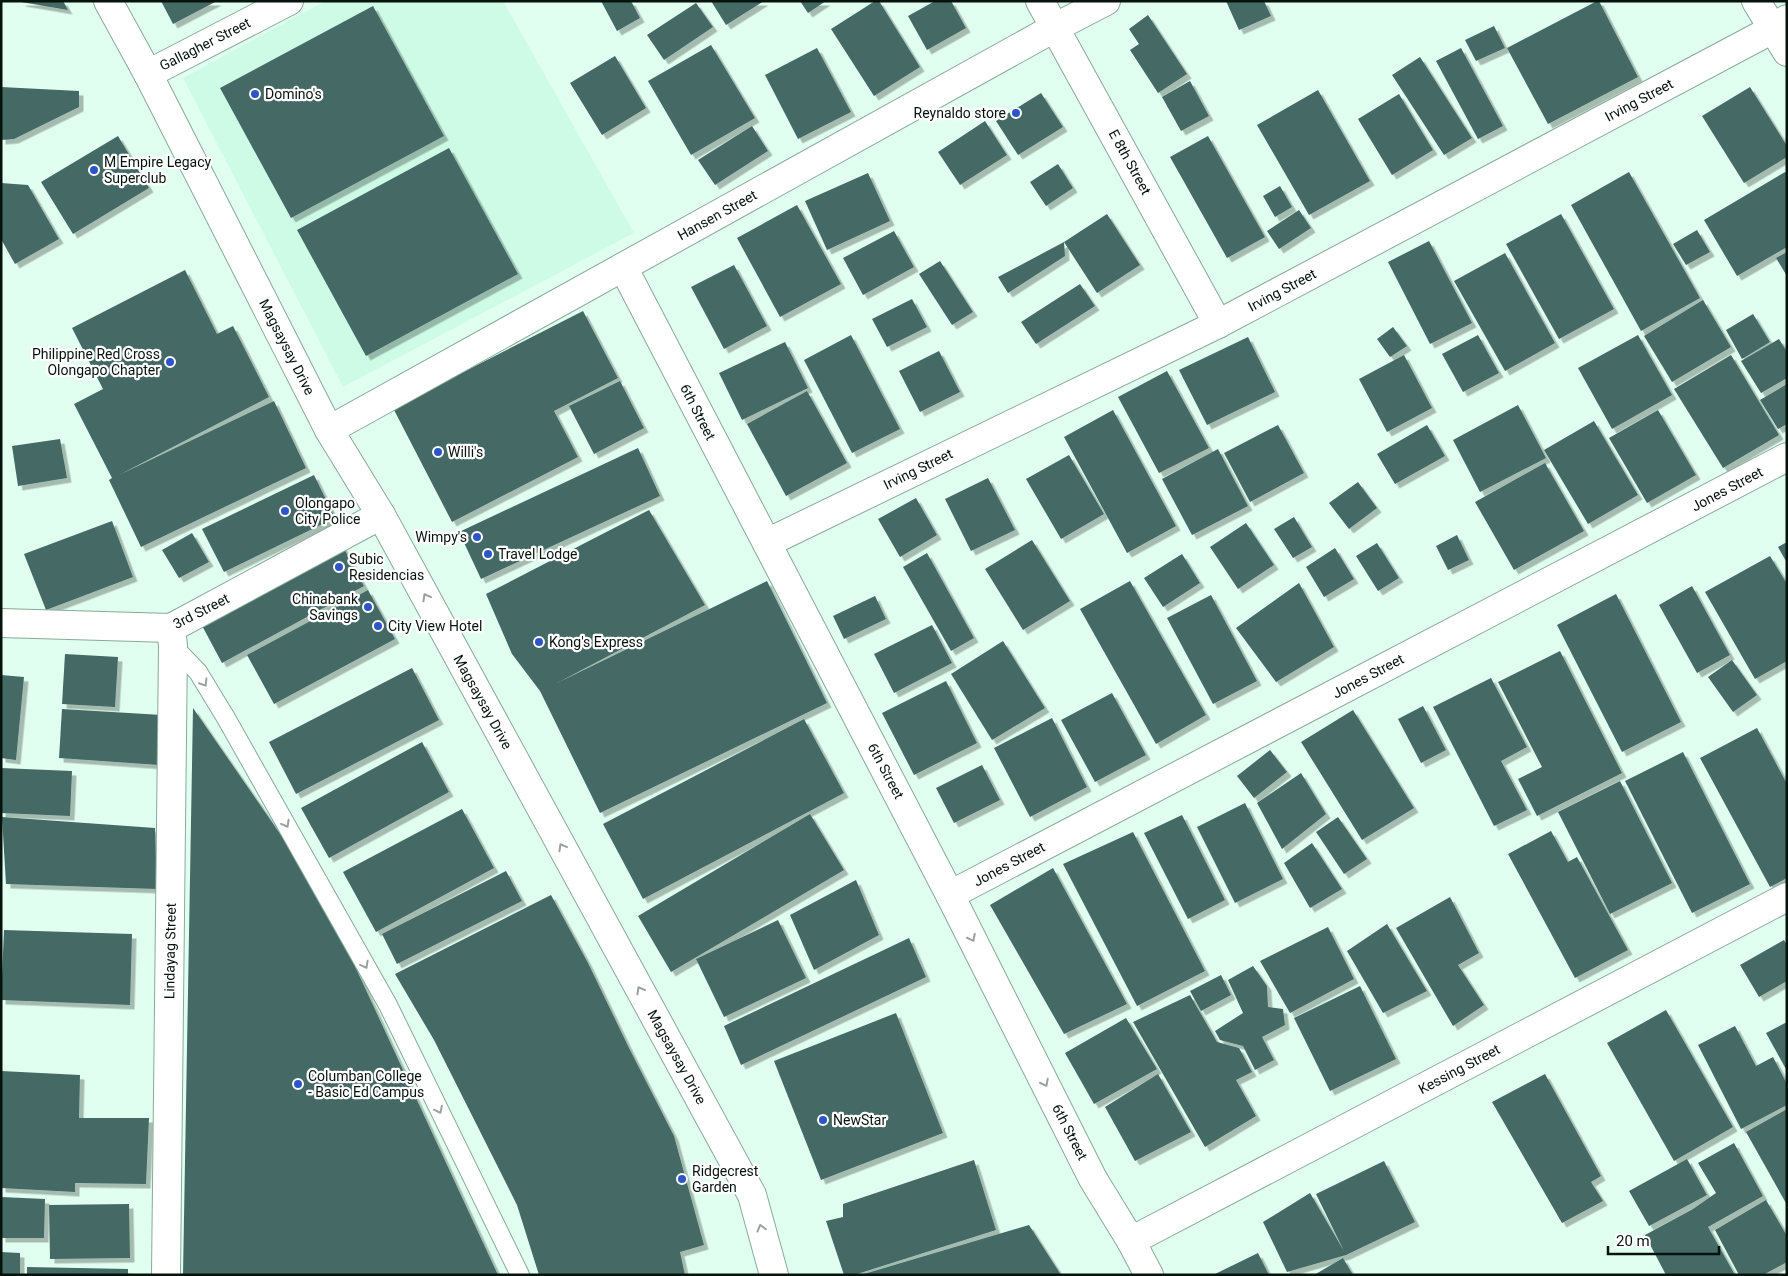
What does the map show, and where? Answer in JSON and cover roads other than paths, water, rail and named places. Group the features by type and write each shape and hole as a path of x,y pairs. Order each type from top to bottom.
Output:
{"street":[{"name":"Magsaysay Drive","path":"108,1 148,74 329,430 380,515 752,1195 774,1275"},
{"name":"Gallagher Street","path":"148,74 290,1"},
{"name":"E 8th Street","path":"1040,1 1218,324"},
{"name":"Hansen Street","path":"329,430 1106,1"},
{"path":"1756,1 1780,24 1787,52"},
{"name":"Irving Street","path":"766,543 1218,324 1780,24"},
{"name":"6th Street","path":"623,267 950,895 1093,1179 1131,1241 1149,1275"},
{"name":"Jones Street","path":"950,895 1787,457"},
{"name":"3rd Street","path":"1,623 172,637 380,515"},
{"name":"Lindayag Street","path":"166,1275 172,637"},
{"name":"Kessing Street","path":"1131,1241 1787,897"}],"lane":[{"path":"172,637 198,672 226,718 388,1005 520,1275"}],"place":[{"name":"Domino's","path":"255,94"},
{"name":"Reynaldo store","path":"1016,113"},
{"name":"M Empire Legacy Superclub","path":"94,170"},
{"name":"Philippine Red Cross Olongapo Chapter","path":"170,362"},
{"name":"Willi's","path":"438,452"},
{"name":"Olongapo City Police","path":"285,511"},
{"name":"Wimpy's","path":"477,537"},
{"name":"Travel Lodge","path":"488,554"},
{"name":"Subic Residencias","path":"339,567"},
{"name":"Chinabank Savings","path":"368,607"},
{"name":"City View Hotel","path":"378,626"},
{"name":"Kong's Express","path":"539,642"},
{"name":"Columban College - Basic Ed Campus","path":"298,1084"},
{"name":"NewStar","path":"823,1120"},
{"name":"Ridgecrest Garden","path":"682,1179"}]}
